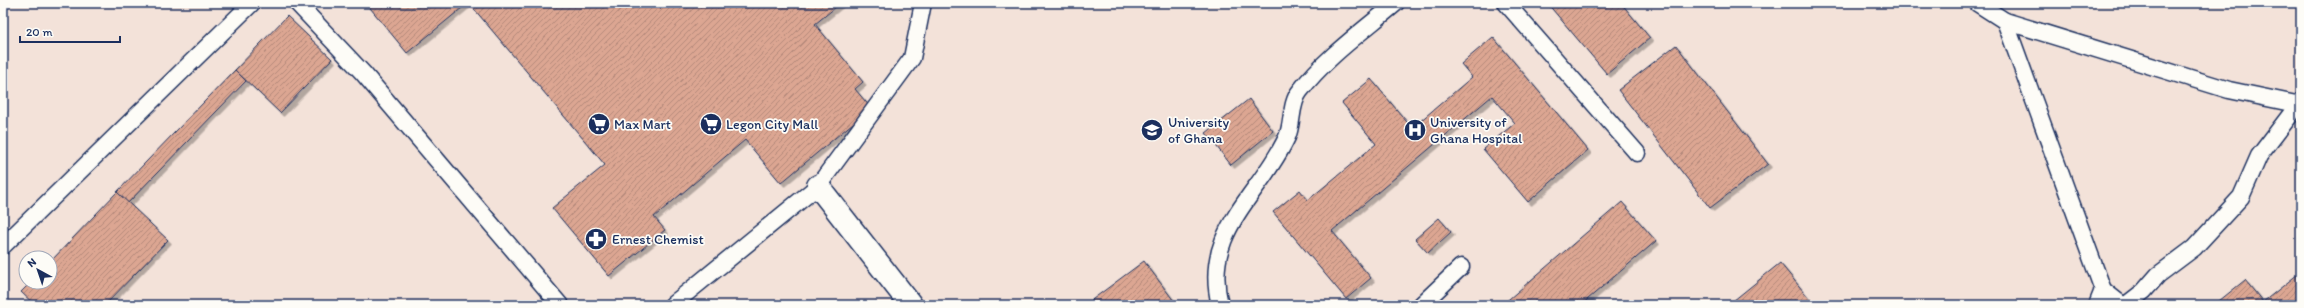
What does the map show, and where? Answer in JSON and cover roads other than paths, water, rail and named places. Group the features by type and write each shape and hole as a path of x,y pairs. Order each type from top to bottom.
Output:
{"street":[{"path":"818,186 911,305"}],"lane":[{"path":"3,246 252,3"},
{"path":"298,3 363,73 560,305"},
{"path":"672,305 818,186 912,58 923,3"},
{"path":"1220,305 1215,285 1218,255 1230,227 1248,195 1275,161 1288,136 1298,93 1314,74 1396,3"},
{"path":"1506,3 1637,153"},
{"path":"1977,3 2005,21 2229,90 2301,104 2259,156 2241,197 2194,248 2158,275 2144,291 2126,305"},
{"path":"2005,21 2100,298 2122,305"},
{"path":"1421,305 1461,267"}],"place":[{"name":"Max Mart","path":"599,124"},
{"name":"Legon City Mall","path":"711,124"},
{"name":"University of Ghana","path":"1152,130"},
{"name":"University of Ghana Hospital","path":"1415,130"},
{"name":"Ernest Chemist","path":"596,239"}]}
